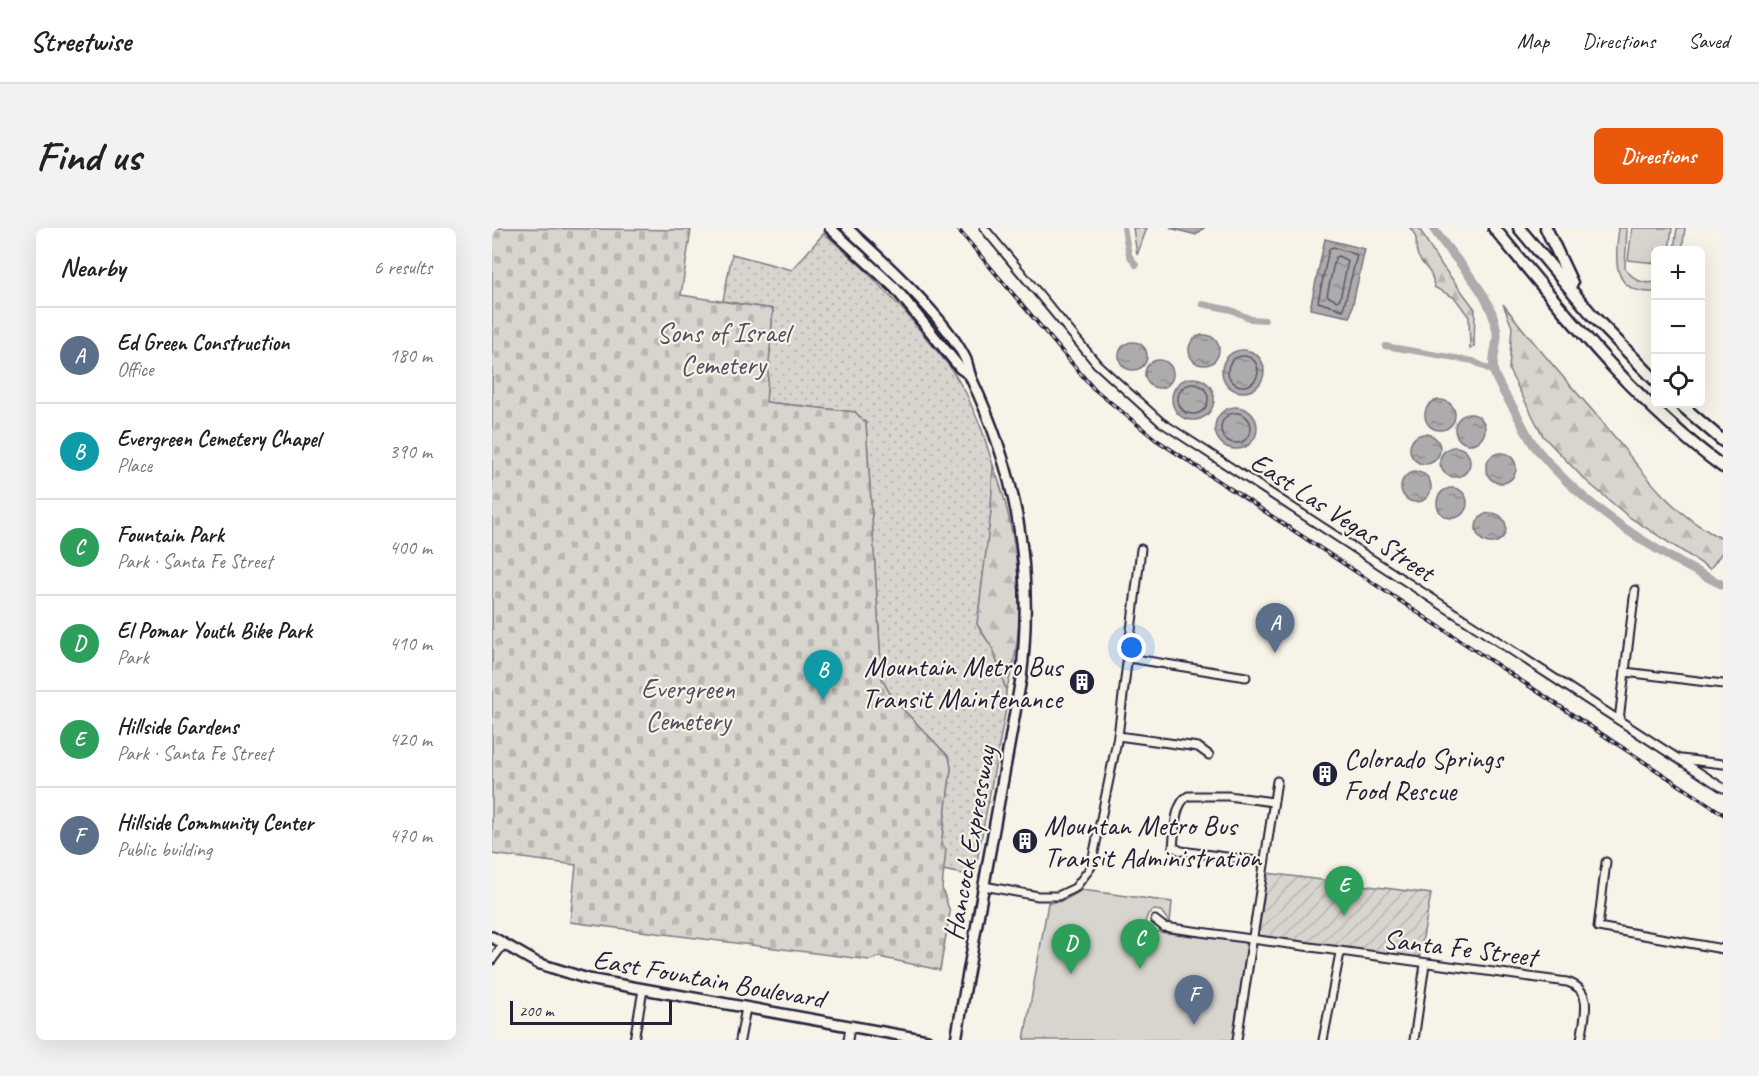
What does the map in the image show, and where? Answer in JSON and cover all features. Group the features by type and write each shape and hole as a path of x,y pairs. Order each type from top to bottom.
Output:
{"highway":[{"path":"1494,228 1608,364 1670,424 1723,467"},
{"path":"1519,228 1593,316 1651,376"},
{"path":"1546,228 1566,274 1593,316"},
{"path":"1685,408 1723,441"}],"main road":[{"name":"Hancock Expressway","path":"830,228 895,288 960,368 970,375"},
{"name":"Hancock Expressway","path":"847,228 903,281 941,326 966,361 970,375 990,417 1008,472 1020,523 1025,569 1027,626 1021,679 956,1040"},
{"name":"East Fountain Boulevard","path":"492,937 503,945 557,971 643,990 927,1040"}],"street":[{"name":"East Las Vegas Street","path":"984,228 1097,364 1161,422 1723,788"},
{"path":"984,886 1048,897 1067,893 1082,882 1094,858 1118,736 1141,549"},
{"path":"1619,720 1635,590"},
{"path":"1129,658 1246,676"},
{"path":"1625,672 1723,684"},
{"path":"1118,736 1198,747 1209,755"},
{"path":"1679,759 1723,764"},
{"path":"1237,1040 1276,781"},
{"path":"1264,862 1181,851 1173,847 1179,809 1183,799 1188,796 1228,796 1273,802"},
{"path":"1606,862 1598,927 1723,949"},
{"name":"Santa Fe Street","path":"1155,920 1164,927 1340,953 1567,982 1582,990 1586,1004 1582,1040"},
{"path":"492,960 503,945"},
{"path":"1323,1040 1340,953"},
{"path":"1414,1040 1425,964"},
{"path":"634,1040 643,990"},
{"path":"740,1040 746,1008"},
{"path":"848,1040 850,1027"}],"green space":[{"name":"Evergreen Cemetery","path":"492,228 691,230 681,295 773,309 766,402 855,412 866,423 882,679 893,699 949,757 951,768 941,845 946,849 942,888 950,912 940,970 879,957 870,960 570,922 576,865 492,854"},
{"path":"1133,228 1147,228 1137,255"},
{"path":"1410,228 1419,228 1437,259 1475,309 1474,346 1470,349 1469,317 1455,298 1434,287 1430,273 1418,256 1416,239"},
{"path":"1619,228 1627,228 1625,268 1638,280 1651,282 1651,292 1630,287 1623,281 1619,273 1617,252"},
{"path":"1632,228 1672,228 1670,246 1651,246 1651,263 1628,260"},
{"path":"1677,228 1685,228 1683,246 1675,246"},
{"path":"824,233 864,269 905,312 950,367 966,393 982,430 993,465 991,512 977,624 993,649 1006,690 1006,709 974,876 943,870 941,846 951,768 949,757 893,699 882,679 866,423 855,412 766,402 773,309 723,301 732,254 792,270"},
{"path":"1503,304 1655,486 1686,516 1723,539 1723,551 1710,569 1629,517 1584,479 1543,436 1509,370 1512,327"},
{"path":"993,465 1009,518 1018,577 1018,636 1006,690 993,649 977,624 991,512"},
{"path":"1267,873 1431,894 1419,959 1258,938"},
{"path":"1082,890 1172,902 1170,923 1161,911 1154,910 1148,914 1145,922 1151,931 1244,942 1247,948 1232,1040 1024,1040 1048,903 1063,901"}],"water":[{"path":"1170,228 1204,228 1196,235"},
{"path":"1325,239 1365,249 1350,317 1310,309"},
{"path":"1204,335 1215,339 1219,350 1215,361 1204,365 1193,361 1189,350 1193,339"},
{"path":"1133,342 1143,346 1147,356 1143,366 1133,370 1123,366 1119,356 1123,346"},
{"path":"1243,350 1258,356 1264,371 1258,386 1243,392 1228,386 1222,371 1228,356"},
{"path":"1159,360 1169,364 1173,374 1169,384 1159,388 1149,384 1145,374 1149,364"},
{"path":"1193,378 1208,384 1214,399 1208,414 1193,420 1178,414 1172,399 1178,384"},
{"path":"1440,400 1446,401 1454,409 1454,421 1446,429 1440,430 1434,429 1426,421 1425,415 1426,409 1434,401"},
{"path":"1236,407 1251,413 1257,428 1251,443 1236,449 1221,443 1215,428 1221,413"},
{"path":"1470,414 1476,415 1484,423 1484,435 1476,443 1470,444 1464,443 1456,435 1455,429 1456,423 1464,415"},
{"path":"1425,434 1431,435 1439,443 1439,455 1431,463 1425,464 1419,463 1411,455 1410,449 1411,443 1419,435"},
{"path":"1455,447 1461,448 1469,456 1469,468 1461,476 1455,477 1449,476 1441,468 1440,462 1441,456 1449,448"},
{"path":"1501,453 1507,454 1515,462 1515,474 1507,482 1501,483 1495,482 1487,474 1486,468 1487,462 1495,454"},
{"path":"1416,472 1422,473 1430,481 1430,493 1422,501 1416,502 1410,501 1402,493 1401,487 1402,481 1410,473"},
{"path":"1452,488 1458,489 1466,497 1466,509 1458,517 1452,518 1446,517 1438,509 1437,503 1438,497 1446,489"},
{"path":"1491,513 1497,514 1505,522 1505,534 1497,542 1491,543 1485,542 1477,534 1476,528 1477,522 1485,514"}],"waterway":[{"path":"1124,228 1129,255 1136,265"},
{"path":"1433,228 1488,303 1497,332 1494,372 1500,387 1536,448 1576,490 1622,527 1672,558 1723,585"},
{"path":"1202,304 1231,310 1251,319 1265,320"},
{"path":"1385,346 1473,361 1494,372"}],"railway":[{"path":"957,228 1093,388 1155,439 1723,814"}],"place":[{"name":"Ed Green Construction","path":"1275,653"},
{"name":"Mountain Metro Bus Transit Maintenance","path":"1082,682"},
{"name":"Evergreen Cemetery Chapel","path":"823,700"},
{"name":"Colorado Springs Food Rescue","path":"1325,774"},
{"name":"Mountan Metro Bus Transit Administration","path":"1025,841"},
{"name":"Hillside Gardens","path":"1344,916"},
{"name":"Fountain Park","path":"1140,969"},
{"name":"El Pomar Youth Bike Park","path":"1071,974"},
{"name":"Hillside Community Center","path":"1194,1025"}],"park label":[{"name":"Sons of Israel Cemetery","path":"723,348"}]}
